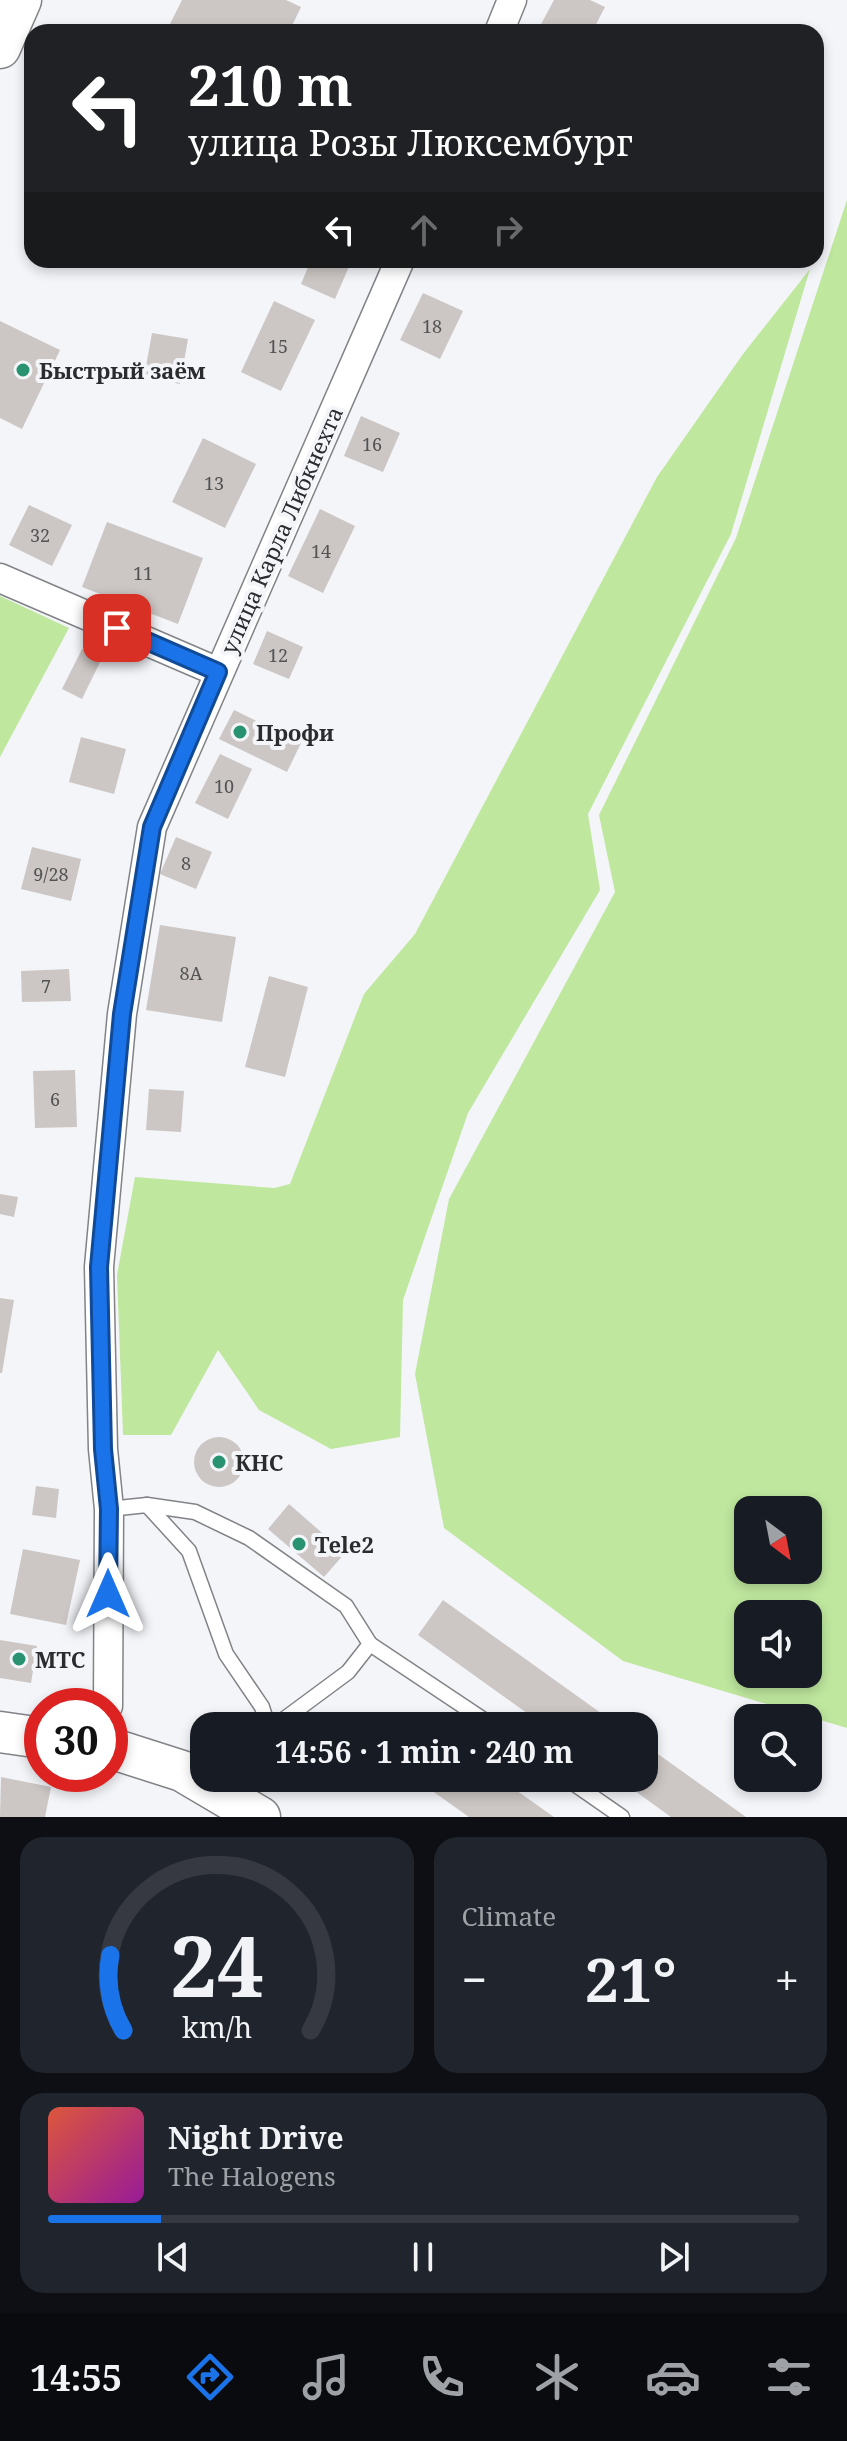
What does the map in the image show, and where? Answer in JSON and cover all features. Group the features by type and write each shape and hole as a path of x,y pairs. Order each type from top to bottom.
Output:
{"main road":[{"path":"0,48 21,0"},
{"path":"0,1732 24,1735"},
{"path":"128,1754 190,1773"},
{"path":"233,1792 260,1817"}],"street":[{"path":"502,24 512,0"},
{"name":"улица Карла Либкнехта","path":"108,1688 109,1509 103,1449 99,1267 122,1014 152,827 396,268"},
{"path":"0,578 218,672"}],"lane":[{"path":"147,1505 189,1551 226,1654 264,1712"},
{"path":"109,1509 147,1505 195,1512 249,1538 346,1606 370,1644 472,1712"},
{"path":"294,1712 348,1672 370,1644"},
{"path":"586,1792 622,1817"}],"green space":[{"path":"847,200 847,1728 822,1721 822,1704 767,1704 623,1661 444,1528 415,1374 449,1199 615,892 599,815 736,538"},
{"path":"810,269 731,534 588,814 600,890 468,1113 403,1300 400,1437 331,1449 259,1410 218,1350 171,1435 123,1435 117,1275 135,1177 274,1188 290,1184 364,994 415,934 657,477 743,354"},
{"path":"0,596 69,628 0,757"}],"building":[{"path":"182,0 286,0 301,7 293,24 170,24"},
{"path":"554,0 590,0 605,7 596,24 541,24"},
{"path":"308,268 348,268 335,299 301,284"},
{"path":"423,293 463,311 440,359 400,340"},
{"path":"274,301 315,320 281,391 241,372"},
{"path":"0,321 60,350 22,429 0,418"},
{"path":"152,333 188,339 180,384 144,377"},
{"path":"361,416 400,433 383,472 344,456"},
{"path":"203,438 256,464 225,528 172,502"},
{"path":"29,505 72,525 52,566 9,545"},
{"path":"320,509 355,526 323,593 288,576"},
{"path":"107,522 203,558 178,624 82,587"},
{"path":"267,631 303,647 289,679 253,664"},
{"path":"82,649 102,658 82,699 62,689"},
{"path":"234,710 301,743 287,772 219,739"},
{"path":"81,737 126,749 114,794 69,782"},
{"path":"220,754 252,769 228,819 195,803"},
{"path":"176,837 212,852 196,889 160,874"},
{"path":"32,847 81,859 71,901 21,889"},
{"path":"160,925 236,937 222,1022 146,1010"},
{"path":"69,969 71,1001 22,1002 21,971"},
{"path":"269,976 308,987 285,1077 245,1067"},
{"path":"75,1070 77,1127 35,1128 33,1071"},
{"path":"149,1089 184,1091 181,1132 146,1130"},
{"path":"0,1194 18,1197 14,1217 0,1214"},
{"path":"0,1298 14,1300 2,1373 0,1373"},
{"name":"КНС","path":"219,1437 237,1444 244,1462 237,1480 219,1487 201,1480 194,1462 201,1444"},
{"path":"36,1486 59,1489 56,1518 32,1515"},
{"path":"289,1504 345,1553 324,1577 268,1529"},
{"path":"23,1549 80,1560 66,1625 10,1614"},
{"path":"443,1600 599,1712 525,1712 418,1635"},
{"path":"0,1640 37,1646 31,1683 0,1678"},
{"path":"658,1754 746,1817 671,1817 636,1792 658,1792"},
{"path":"1,1777 24,1782 24,1792 50,1792 45,1817 0,1817"},
{"path":"434,1792 519,1792 554,1817 469,1817"}],"place":[{"name":"Быстрый заём","path":"23,370"},
{"name":"Профи","path":"240,732"},
{"name":"КНС","path":"219,1462"},
{"name":"Tele2","path":"299,1544"},
{"name":"МТС","path":"19,1659"}],"route":[{"path":"108,1594 109,1509 103,1449 99,1267 122,1014 152,827 218,672 117,628"}]}
